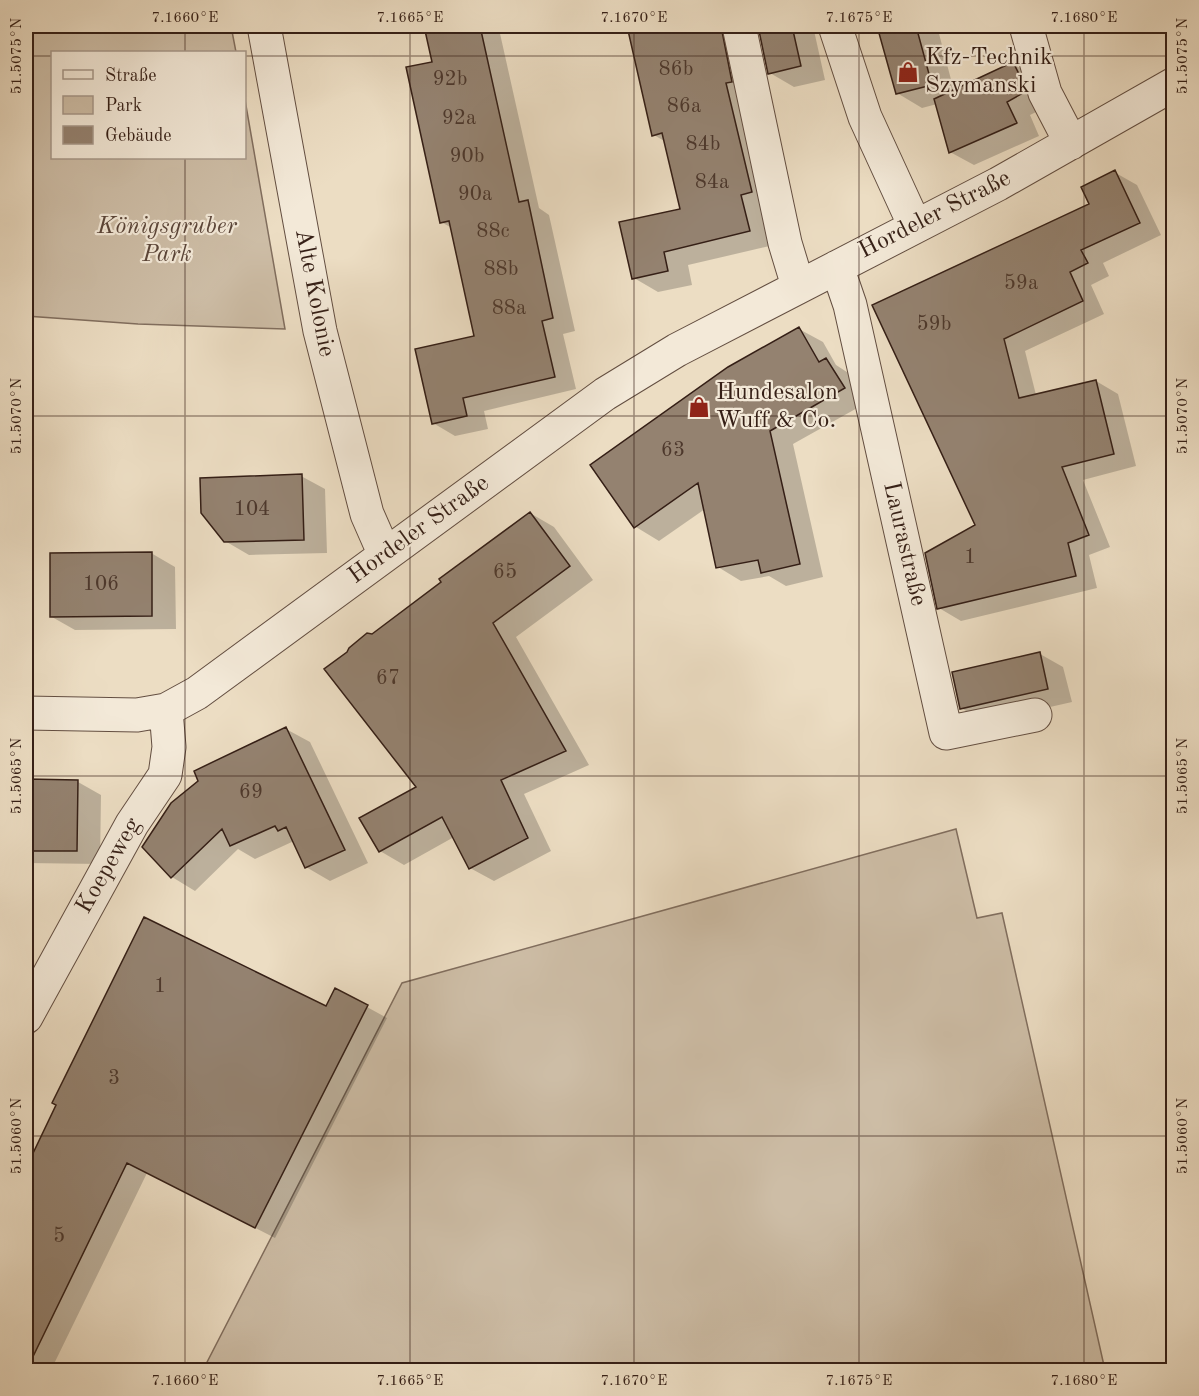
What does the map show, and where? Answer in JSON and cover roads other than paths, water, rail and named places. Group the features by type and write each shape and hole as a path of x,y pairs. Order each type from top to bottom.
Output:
{"street":[{"name":"Alte Kolonie","path":"264,26 320,331 367,514 386,555"},
{"path":"739,26 785,243 798,286"},
{"path":"835,26 865,117 915,226"},
{"path":"1026,26 1045,93 1071,143"},
{"name":"Hordeler Straße","path":"26,713 137,715 166,710 197,693 605,394 677,350 998,184 1173,84"},
{"name":"Laurastraße","path":"837,267 850,305 946,733 1035,715"},
{"name":"Koepeweg","path":"26,1017 126,834 165,775 169,747 166,710"}],"place":[{"name":"Kfz-Technik Szymanski","path":"908,72"},
{"name":"Hundesalon Wuff & Co.","path":"699,407"}],"park label":[{"name":"Königsgruber Park","path":"167,241"}]}
